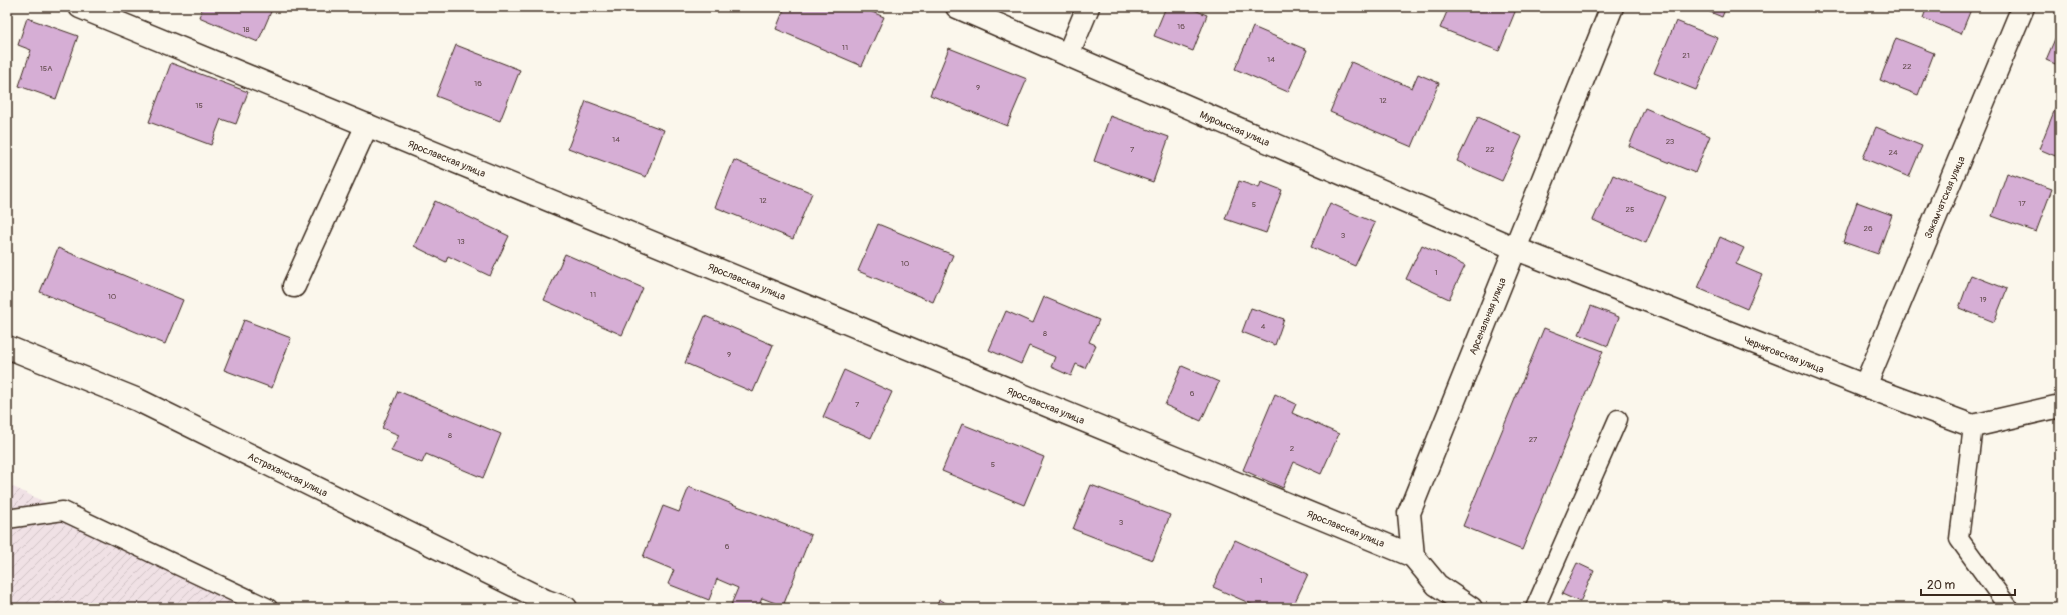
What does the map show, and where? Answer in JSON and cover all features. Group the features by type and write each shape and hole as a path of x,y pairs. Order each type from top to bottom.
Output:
{"street":[{"name":"Ярославская улица","path":"80,7 1413,556"},
{"name":"Муромская улица","path":"957,7 1514,248"},
{"path":"1068,55 1088,7"},
{"name":"Арсенальная улица","path":"1413,556 1409,513 1514,248 1612,7"},
{"name":"Закамчатская улица","path":"1865,386 2023,7"},
{"path":"294,286 368,125"},
{"name":"Черниговская улица","path":"1514,248 1865,386 1973,426"},
{"name":"Астраханская улица","path":"7,347 138,400 546,601 566,608"},
{"path":"1973,426 2060,406"},
{"path":"1413,556 1437,584 1471,608"}],"lane":[{"path":"1535,608 1618,419"},
{"path":"1973,426 1959,539 2009,608"},
{"path":"7,519 63,511 268,608"}],"shaded area":[{"path":"7,484 265,608 7,608"}],"building":[{"path":"203,7 273,7 258,42 199,17"},
{"path":"785,7 860,7 884,17 862,66 776,29"},
{"path":"1166,7 1187,7 1207,15 1193,51 1154,36"},
{"path":"1449,7 1517,7 1499,51 1440,28"},
{"path":"1698,7 1726,7 1722,17"},
{"path":"1927,7 1972,7 1961,34 1923,18"},
{"path":"27,18 78,36 56,99 19,86 31,50 18,45"},
{"path":"1676,21 1718,38 1696,90 1654,73"},
{"path":"1253,27 1307,50 1288,92 1235,69"},
{"path":"2060,27 2060,66 2046,60"},
{"path":"1896,38 1934,53 1918,95 1880,80"},
{"path":"456,45 520,70 500,121 436,96"},
{"path":"949,48 1027,79 1007,126 930,95"},
{"path":"1351,62 1412,88 1418,74 1439,83 1412,147 1330,112"},
{"path":"171,63 248,92 236,124 221,119 211,145 149,122"},
{"path":"586,101 664,130 646,177 568,148"},
{"path":"2057,104 2060,105 2060,158 2039,149"},
{"path":"1645,108 1710,136 1695,173 1629,146"},
{"path":"1110,116 1169,137 1153,182 1094,161"},
{"path":"1478,117 1522,137 1502,181 1457,161"},
{"path":"1876,127 1922,146 1909,177 1863,158"},
{"path":"734,160 812,193 793,239 715,207"},
{"path":"2007,173 2052,189 2036,232 1992,216"},
{"path":"1613,175 1666,197 1646,243 1593,220"},
{"path":"1239,181 1259,188 1261,182 1282,190 1266,233 1225,219"},
{"path":"435,201 509,236 490,276 448,256 446,262 414,246"},
{"path":"1857,202 1892,215 1878,254 1843,242"},
{"path":"1330,203 1375,223 1355,266 1311,247"},
{"path":"878,224 953,255 933,302 858,271"},
{"path":"1720,237 1744,248 1736,264 1762,275 1747,309 1698,288"},
{"path":"1422,245 1465,266 1449,299 1406,279"},
{"path":"58,248 183,300 165,344 40,292"},
{"path":"565,254 643,288 622,335 544,300"},
{"path":"1971,275 2007,289 1994,322 1959,308"},
{"path":"1044,297 1099,320 1089,342 1096,345 1085,368 1076,364 1071,376 1051,367 1055,357 1029,346 1021,364 989,350 1006,311 1033,323"},
{"path":"1591,306 1619,317 1608,346 1579,334"},
{"path":"1251,308 1284,319 1275,345 1242,332"},
{"path":"705,316 773,345 753,392 685,363"},
{"path":"244,320 291,338 272,388 224,370"},
{"path":"1544,328 1603,351 1522,550 1463,526"},
{"path":"1182,366 1219,382 1201,421 1165,405"},
{"path":"844,370 892,392 871,438 823,417"},
{"path":"398,391 501,434 483,478 426,454 422,463 391,451 399,435 382,428"},
{"path":"1275,394 1296,404 1292,413 1339,434 1321,474 1294,462 1283,488 1243,470"},
{"path":"962,424 1044,457 1024,505 942,471"},
{"path":"1091,485 1170,515 1153,560 1073,529"},
{"path":"689,487 811,535 783,606 762,598 758,608 730,607 738,588 717,579 709,600 668,584 674,570 643,557 663,506 679,512"},
{"path":"1235,540 1308,574 1292,608 1260,608 1213,587"},
{"path":"1577,563 1594,571 1580,602 1562,594"},
{"path":"939,600 958,608 936,608"}]}
